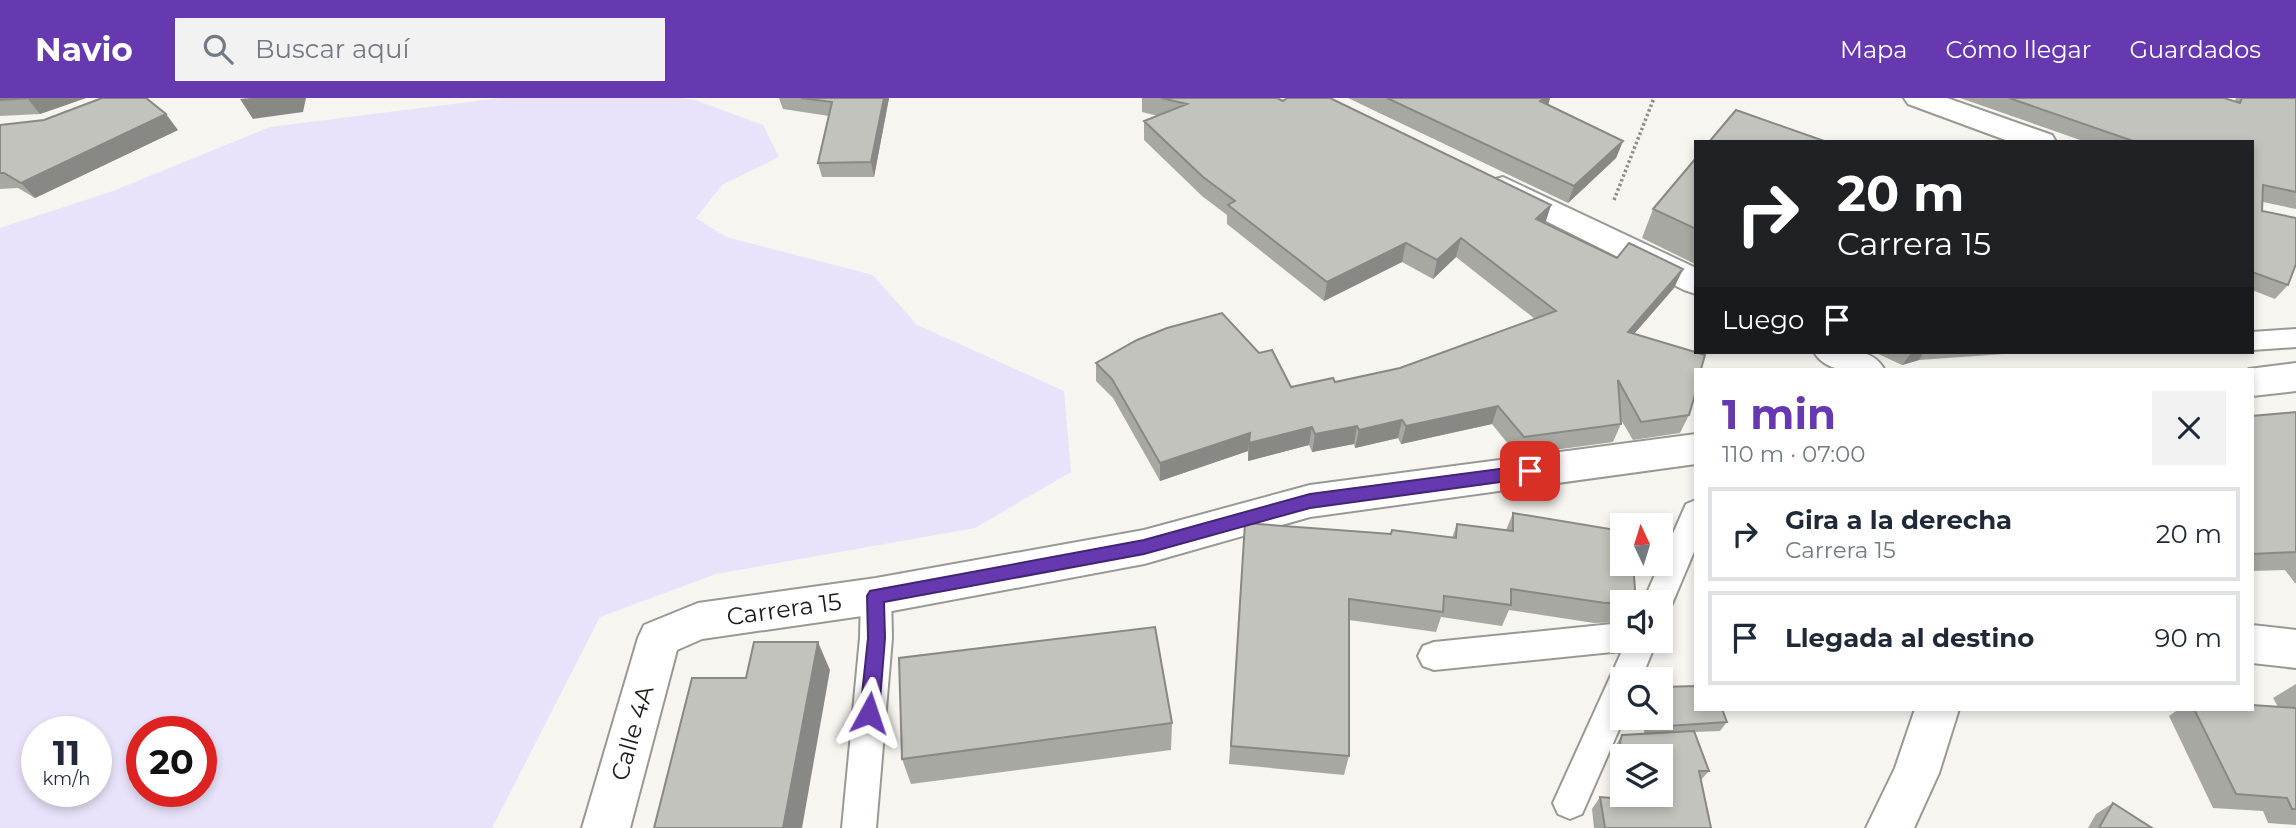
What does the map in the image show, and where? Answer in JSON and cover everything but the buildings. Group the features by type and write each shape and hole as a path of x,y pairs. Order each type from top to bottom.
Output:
{"street":[{"path":"1919,98 2035,140"},
{"path":"1478,174 1694,281"},
{"path":"1836,354 1864,368"},
{"path":"2254,382 2296,377"},
{"name":"Carrera 15","path":"659,638 698,621 876,596 1144,547 1310,501 1694,449"},
{"name":"Calle 4A","path":"606,828 659,638"},
{"path":"2254,644 2296,649"},
{"path":"1890,828 1916,773 1936,711"}],"lane":[{"path":"2254,341 2296,338"},
{"path":"1663,590 1694,517"},
{"path":"859,828 876,638 876,596"},
{"path":"1434,656 1610,638"},
{"path":"1570,803 1610,712"}],"path":[{"path":"1600,233 1654,98"}],"shaded area":[{"path":"500,98 695,100 763,125 779,157 722,185 696,218 726,237 873,275 917,325 1064,391 1071,472 975,528 716,574 600,617 492,828 0,828 0,228 113,191 270,127"}],"route":[{"path":"869,713 876,638 876,596 1144,547 1310,501 1530,471"}]}
